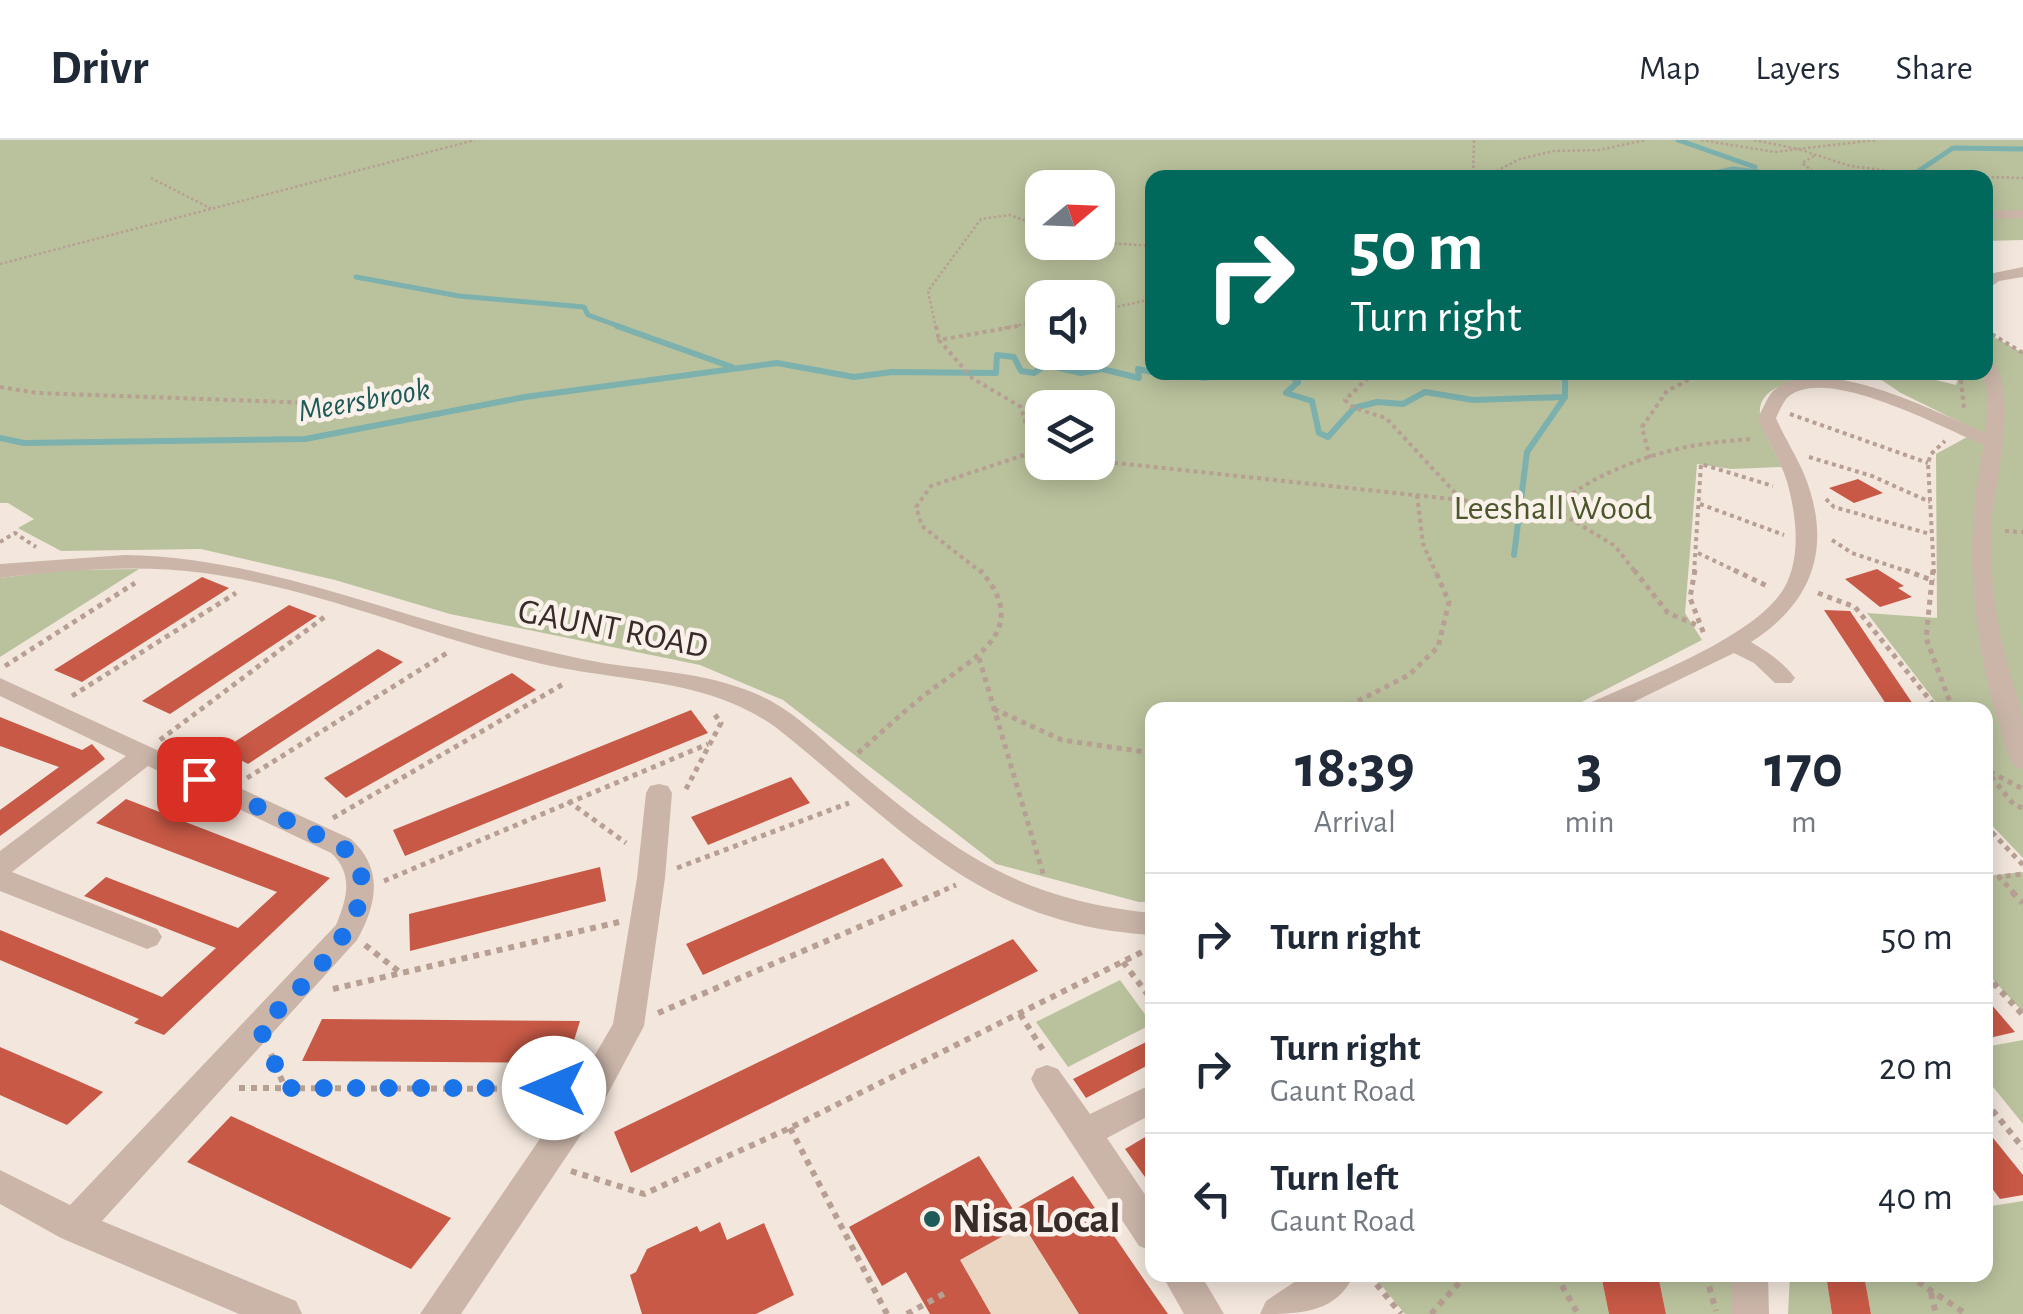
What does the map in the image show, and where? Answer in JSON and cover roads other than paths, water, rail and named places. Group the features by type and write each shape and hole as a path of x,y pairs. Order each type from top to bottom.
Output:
{"street":[{"path":"1993,215 2023,214"},
{"path":"1993,278 2023,272"},
{"path":"1993,377 2000,391 1983,497 1980,576 1998,686 2023,760"},
{"path":"1623,702 1725,646 1764,620 1793,591 1806,542 1805,520 1799,489 1767,418 1770,407 1786,391 1820,385 1890,387 1965,432 1992,442"},
{"name":"GAUNT ROAD","path":"0,571 60,564 167,563 260,578 470,640 589,668 668,675 733,693 787,724 870,795 977,876 1021,898 1054,908 1145,923"},
{"path":"1725,646 1762,658 1783,678"},
{"path":"0,686 354,855 362,890 347,932 74,1226"},
{"path":"0,866 146,754"},
{"path":"440,1314 592,1089 628,1026 652,870 672,792"},
{"path":"0,879 147,937"},
{"path":"1046,1080 1145,1223"},
{"path":"1086,1133 1145,1102"},
{"path":"0,1186 74,1226 283,1314"},
{"path":"1185,1282 1206,1314"},
{"path":"1279,1314 1326,1282"},
{"path":"1750,1282 1750,1314"}],"waterway":[{"path":"1678,140 1755,167"},
{"name":"Meersbrook","path":"1920,170 1953,148 2023,149"},
{"name":"Meersbrook","path":"1728,170 1741,170"},
{"name":"Meersbrook","path":"356,277 459,296 584,307 588,315 624,328"},
{"name":"Meersbrook","path":"617,326 732,367"},
{"name":"Meersbrook","path":"0,438 24,443 305,439 525,397 777,363 854,377 892,372 996,373 997,355 1014,357 1021,371 1034,373 1046,365 1081,373 1102,369 1139,378 1138,369 1145,370"},
{"name":"Meersbrook","path":"1296,380 1298,382 1286,393 1312,401 1319,433 1328,437 1354,408 1377,402 1403,404 1425,392 1473,400 1565,397"},
{"name":"Meersbrook","path":"1565,380 1565,397"},
{"path":"1514,555 1527,452 1565,397"}],"place":[{"name":"Nisa Local","path":"932,1219"}],"park label":[{"name":"Leeshall Wood","path":"1553,508"}]}
